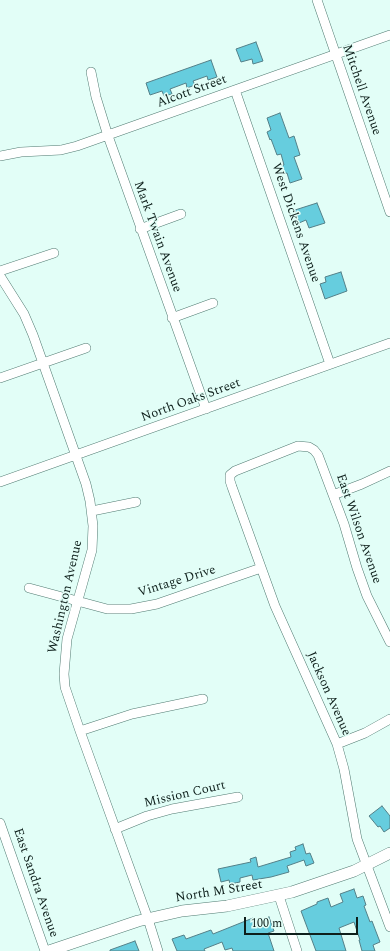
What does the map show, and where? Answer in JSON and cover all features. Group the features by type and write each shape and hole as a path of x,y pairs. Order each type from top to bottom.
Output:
{"street":[{"name":"Mitchell Avenue","path":"317,0 390,212"},
{"name":"Alcott Street","path":"0,156 20,152 61,150 77,146 390,35"},
{"name":"Mark Twain Avenue","path":"91,72 96,96 108,136 140,229 206,409"},
{"name":"West Dickens Avenue","path":"235,90 330,364"},
{"path":"140,229 181,214"},
{"path":"0,271 54,253"},
{"name":"Washington Avenue","path":"0,276 24,314 33,335 86,484 92,511 92,550 67,639 64,674 66,687 80,731 148,919 158,951"},
{"path":"172,318 214,303"},
{"name":"North Oaks Street","path":"0,482 390,343"},
{"path":"0,378 86,348"},
{"name":"East Wilson Avenue","path":"230,475 240,468 298,446 309,447 318,455 367,596 390,642"},
{"path":"333,495 390,471"},
{"name":"Jackson Avenue","path":"230,475 232,487 275,606 337,744 344,769 357,839 390,927"},
{"path":"92,511 136,502"},
{"name":"Vintage Drive","path":"29,588 107,609 125,609 143,607 164,602 260,568"},
{"path":"80,731 132,714 203,699"},
{"path":"337,744 390,719"},
{"name":"Mission Court","path":"115,829 147,816 172,809 238,796"},
{"name":"East Sandra Avenue","path":"0,823 45,951"},
{"name":"North M Street","path":"49,951 117,927 148,919 182,911 227,906 279,896 321,883 366,865 390,853"},
{"path":"279,896 297,951"}],"building":[{"path":"256,42 263,61 253,64 252,59 241,62 236,49"},
{"path":"211,60 217,77 208,80 207,76 193,81 195,85 187,88 186,83 170,89 172,94 164,96 162,91 150,95 146,83"},
{"path":"280,113 289,138 294,136 300,155 294,157 302,179 290,183 287,173 282,174 279,166 284,165 281,154 277,155 267,132 271,130 267,118"},
{"path":"317,203 325,223 309,228 306,220 299,223 295,210"},
{"path":"341,272 347,291 325,299 320,284 326,282 325,277"},
{"path":"382,806 390,816 390,828 384,832 369,816"},
{"path":"303,844 306,854 310,853 314,863 306,866 304,860 287,866 289,872 271,877 253,880 252,875 240,878 240,882 230,884 229,880 221,882 218,869 251,862 250,859 256,857 258,867 291,857 290,852 296,850 295,847"},
{"path":"354,889 357,898 363,896 366,905 364,906 370,922 372,921 380,942 373,945 375,951 362,951 354,922 339,928 346,951 316,951 301,911 328,898 331,907 343,902 340,894"},
{"path":"269,917 274,931 268,933 274,951 233,951 232,948 225,950 222,942 204,949 205,951 177,951 172,939 184,935 186,939 211,930 213,934 253,918 254,922"},
{"path":"135,941 139,951 110,951 110,950"}]}
